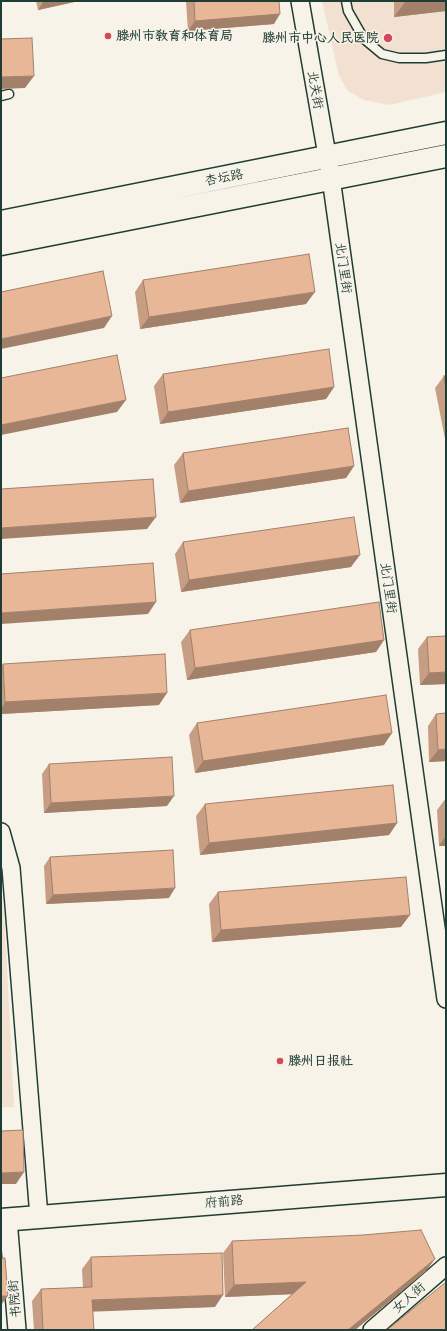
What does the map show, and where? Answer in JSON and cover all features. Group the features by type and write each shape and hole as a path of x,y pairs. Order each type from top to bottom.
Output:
{"main road":[{"name":"杏坛路","path":"1,222 446,133"},
{"name":"杏坛路","path":"1,244 446,156"},
{"name":"府前路","path":"4,1219 446,1185"}],"street":[{"name":"北关街","path":"300,1 331,178"},
{"name":"北门里街","path":"331,178 446,998"},
{"path":"1,832 11,868 39,1217"},
{"name":"书院街","path":"4,1219 17,1330"},
{"name":"女人街","path":"372,1330 446,1266"}],"lane":[{"path":"346,1 348,11 364,38 382,54 399,58 426,58 446,55"}],"shaded area":[{"name":"滕州市中心人民医院","path":"322,1 446,1 446,92 389,105 364,100 348,91 339,76"},
{"path":"1,887 5,926 14,1107 1,1107"}],"building":[{"path":"194,1 279,1 280,14 195,21"},
{"path":"32,38 34,76 1,77 1,39"},
{"path":"309,254 315,292 149,317 143,280"},
{"path":"103,271 112,316 1,339 1,292"},
{"path":"329,349 334,387 168,412 163,374"},
{"path":"117,355 126,400 1,425 1,378"},
{"path":"444,376 446,376 446,388"},
{"path":"348,428 354,466 188,491 183,453"},
{"path":"153,479 156,517 1,528 1,489"},
{"path":"354,517 360,555 189,580 183,542"},
{"path":"153,563 156,602 1,613 1,574"},
{"path":"379,602 384,640 195,668 190,630"},
{"path":"446,636 446,672 429,673 427,637"},
{"path":"165,654 167,693 5,702 3,664"},
{"path":"386,695 392,733 203,761 197,723"},
{"path":"446,713 446,749 438,750 436,714"},
{"path":"172,757 174,796 51,803 49,764"},
{"path":"393,785 397,823 209,843 205,804"},
{"path":"173,850 175,888 53,895 50,857"},
{"path":"406,877 410,915 221,930 218,892"},
{"path":"23,1130 24,1172 1,1173 1,1131"},
{"path":"421,1230 435,1259 348,1330 252,1330 306,1282 234,1285 232,1241 363,1235"},
{"path":"222,1253 223,1295 92,1300 94,1330 43,1330 41,1289 92,1287 91,1257"},
{"path":"1,1258 5,1258 8,1296 1,1296"},
{"path":"446,1282 446,1330 387,1330"}],"place":[{"name":"滕州市教育和体育局","path":"108,36"},
{"name":"滕州市中心人民医院","path":"388,38"},
{"name":"滕州日报社","path":"280,1061"}]}
